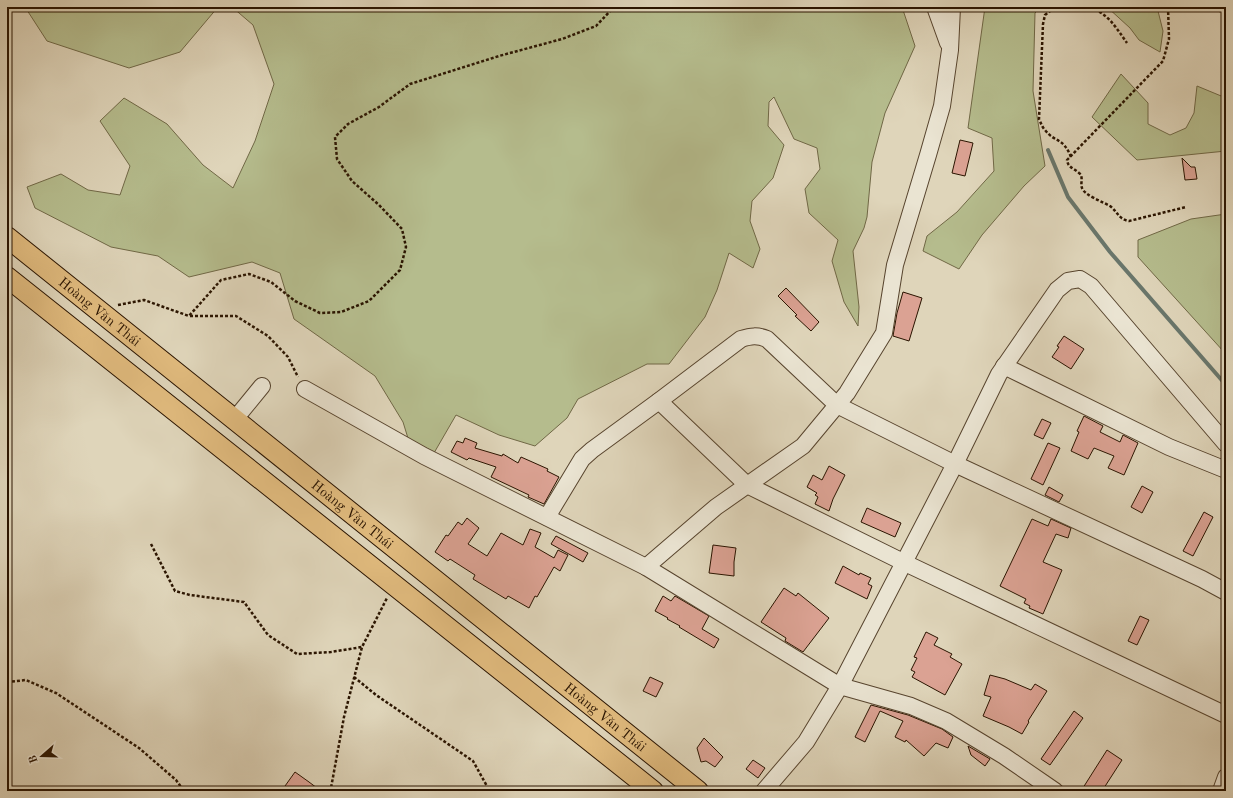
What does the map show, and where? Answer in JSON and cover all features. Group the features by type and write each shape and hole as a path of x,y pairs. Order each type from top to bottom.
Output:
{"main road":[{"name":"Hoàng Văn Thái","path":"7,237 235,418 698,791"},
{"name":"Hoàng Văn Thái","path":"7,277 653,791"}],"street":[{"path":"934,7 950,50"},
{"path":"646,567 716,507 803,446 847,393 884,333 895,265 942,106 950,50 952,7"},
{"path":"764,791 806,742 840,686 905,563 999,374 1056,290 1068,281 1080,279 1091,286 1226,444"},
{"path":"547,517 582,459 592,450 741,339 750,336 758,336 767,339 837,405 955,464 1195,576 1226,592"},
{"path":"1004,366 1169,447 1226,470"},
{"path":"235,418 262,386"},
{"path":"305,390 424,456 646,567 840,686 911,706 946,721 1004,756 1055,791"},
{"path":"659,401 746,485 905,563 1226,715"},
{"path":"1221,791 1226,777"}],"path":[{"path":"189,316 221,280 249,274 271,282 295,302 320,313 341,312 369,301 400,270 406,247 402,229 379,205 352,181 337,159 335,137 348,124 379,107 410,84 499,56 562,39 596,26 614,7"},
{"path":"1070,157 1066,146 1050,136 1044,130 1039,119 1043,24 1045,15 1050,10 1084,7 1095,8 1114,24 1127,43"},
{"path":"1168,7 1169,39 1163,61 1067,160 1067,164 1082,177 1082,188 1085,192 1112,207 1122,219 1129,221 1186,207"},
{"path":"1214,7 1226,15"},
{"path":"103,313 116,305 144,300 189,316 236,316 268,336 288,357 305,390"},
{"path":"151,544 174,591 190,595 244,602 268,635 297,654 331,652 362,647"},
{"path":"328,791 331,788 344,716 362,647 394,585"},
{"path":"354,677 376,695 473,761 488,788 488,791"},
{"path":"7,682 26,680 56,693 139,748 176,780 184,791"}],"green space":[{"path":"25,7 218,7 180,52 129,68 47,41"},
{"path":"232,7 902,7 915,46 885,113 872,162 867,217 864,228 853,251 859,307 858,326 844,302 832,261 838,240 809,213 805,189 820,169 817,148 794,139 774,97 769,102 768,126 784,145 773,178 752,201 750,221 760,249 753,268 729,253 717,290 705,317 669,364 647,364 578,399 567,418 535,446 499,435 456,415 434,453 411,448 403,422 375,376 294,319 280,273 252,262 189,277 158,256 111,247 35,208 27,187 61,174 88,190 120,195 130,166 100,121 124,98 167,124 203,165 233,188 255,141 274,84 253,25"},
{"path":"985,7 1041,7 1035,13 1033,91 1045,166 1024,186 982,235 959,269 923,251 927,236 957,212 994,171 992,138 968,128"},
{"path":"1107,7 1157,7 1163,31 1160,52 1139,40 1130,28"},
{"path":"1121,74 1148,103 1148,124 1170,135 1186,128 1194,113 1197,86 1226,98 1226,151 1137,160 1092,117"},
{"path":"1226,214 1226,352 1224,352 1138,257 1138,240 1191,219"}],"building":[{"path":"960,140 973,143 965,176 952,173"},
{"path":"1182,158 1191,167 1195,167 1197,179 1185,180"},
{"path":"786,288 819,322 811,331 795,316 797,315 778,296"},
{"path":"903,292 922,298 909,341 893,336"},
{"path":"1064,336 1084,349 1071,369 1052,357"},
{"path":"1084,416 1103,426 1100,432 1120,442 1123,435 1138,443 1124,475 1108,468 1114,456 1094,448 1088,459 1071,451 1079,432 1077,431"},
{"path":"1042,419 1051,423 1043,439 1034,435"},
{"path":"465,438 477,443 475,448 502,456 503,454 518,463 521,457 548,469 547,471 559,477 544,504 528,497 529,495 491,477 496,467 469,458 467,460 451,452 457,441 463,443"},
{"path":"1048,443 1060,448 1043,485 1031,479"},
{"path":"829,466 845,475 833,499 829,511 815,504 818,497 815,495 817,493 807,487 813,475 822,480"},
{"path":"1142,486 1153,492 1142,513 1131,507"},
{"path":"1049,487 1063,495 1059,502 1045,495"},
{"path":"867,508 901,523 895,537 861,522"},
{"path":"1204,512 1213,517 1193,556 1183,551"},
{"path":"467,518 479,528 468,544 487,556 501,533 523,545 530,529 541,533 535,547 554,558 558,550 568,555 560,571 554,567 529,608 508,596 506,599 473,579 475,575 450,559 448,561 435,552 446,535 448,536 458,522 462,525"},
{"path":"1032,519 1048,526 1051,519 1071,528 1068,538 1056,534 1043,562 1062,570 1043,614 1029,608 1030,606 1024,603 1026,599 1000,586"},
{"path":"556,536 588,553 583,562 551,544"},
{"path":"713,545 736,548 734,576 709,573"},
{"path":"843,566 859,575 860,573 871,578 868,584 872,586 867,599 835,583"},
{"path":"784,588 796,596 798,593 829,618 803,652 785,641 786,638 761,622"},
{"path":"663,596 671,601 675,596 709,616 702,629 719,639 714,648 655,611"},
{"path":"1140,616 1149,620 1137,645 1128,641"},
{"path":"926,632 938,638 934,645 952,654 950,657 962,664 945,695 912,677 915,672 911,670 917,658 914,657"},
{"path":"990,675 1005,679 1031,690 1035,684 1047,691 1028,721 1029,722 1022,734 983,716 991,697 984,695"},
{"path":"650,677 663,683 656,697 643,691"},
{"path":"871,705 908,715 942,729 953,737 948,748 936,743 924,756 906,740 905,742 895,737 903,721 880,711 865,742 855,737"},
{"path":"1074,711 1083,718 1050,765 1041,759"},
{"path":"704,738 723,757 715,767 706,761 701,762 697,748"},
{"path":"968,746 990,759 985,766 971,755"},
{"path":"1107,750 1122,760 1102,791 1081,791"},
{"path":"753,760 765,768 758,778 746,769"},
{"path":"295,772 321,791 293,791 285,786"}],"waterway":[{"path":"1048,150 1068,197 1110,252 1226,385"}]}
